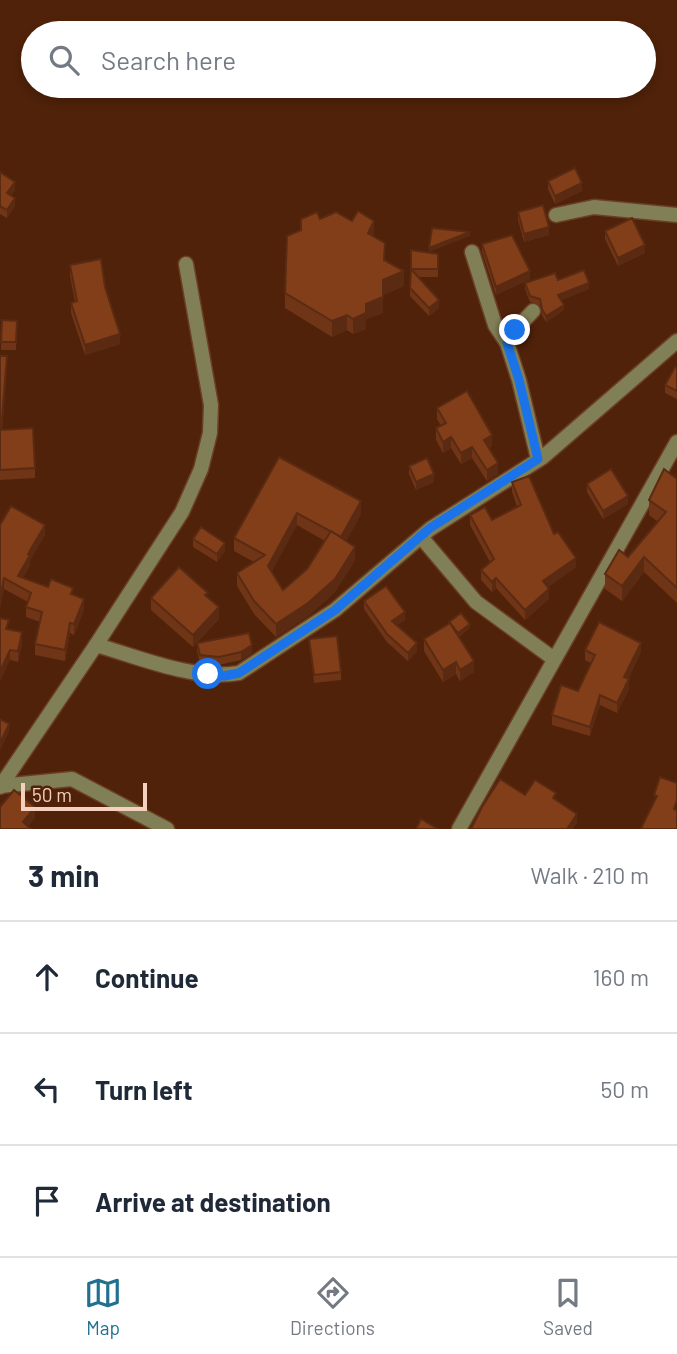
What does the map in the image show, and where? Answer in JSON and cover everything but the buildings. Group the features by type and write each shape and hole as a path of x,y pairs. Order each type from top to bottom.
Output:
{"street":[{"path":"556,215 594,207 677,215"},
{"path":"472,252 495,325 507,343 519,380 538,459"},
{"path":"0,786 182,512 201,469 210,433 211,405 186,264"},
{"path":"507,343 533,311"},
{"path":"96,645 191,672 224,676 239,673 335,610 421,537 538,459 677,341"},
{"path":"459,829 677,442"},
{"path":"421,537 476,602 554,659"},
{"path":"0,786 72,779 167,829"}],"route":[{"path":"208,674 224,676 239,673 335,610 430,528 538,459 507,343 515,330"}]}
